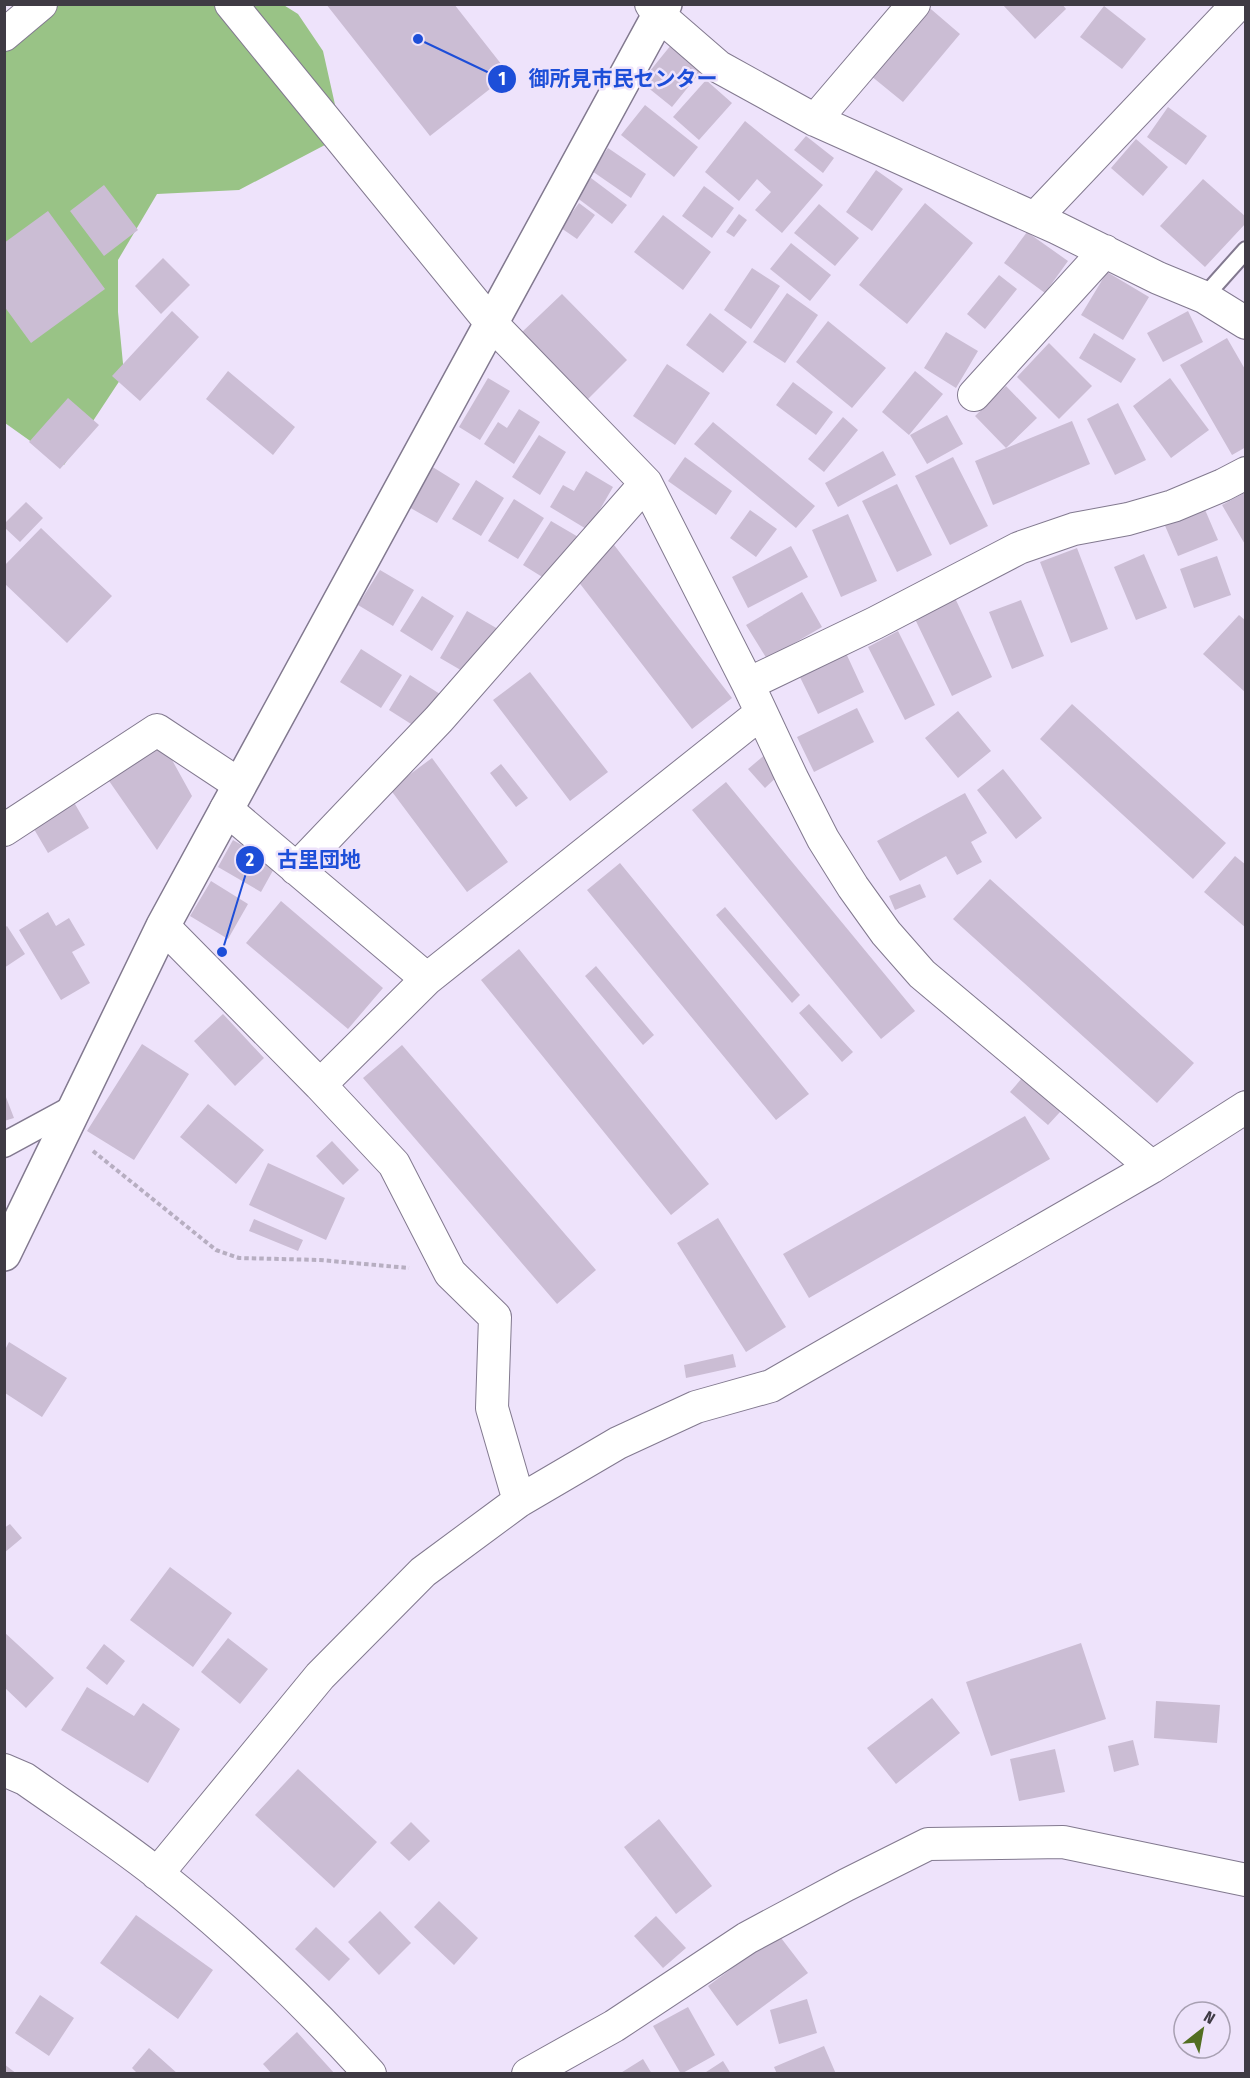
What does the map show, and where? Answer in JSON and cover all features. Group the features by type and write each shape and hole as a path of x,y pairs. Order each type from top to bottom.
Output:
{"street":[{"path":"4,35 41,4"},
{"path":"231,4 491,323 646,483 748,684 823,839 853,887 886,933 922,974 940,990 1152,1167"},
{"path":"815,120 914,4"},
{"path":"1035,218 1238,4"},
{"path":"4,1254 163,926 491,323 658,8 719,67 815,120 1035,218 1203,297 1245,323"},
{"path":"974,395 1105,251"},
{"path":"748,684 875,623 1019,548 1074,529 1128,519 1173,506 1245,473"},
{"path":"296,869 439,719 646,483"},
{"path":"320,1085 427,979 761,712"},
{"path":"4,830 157,730 233,797 296,869 427,979"},
{"path":"163,926 320,1085 394,1164 450,1273 495,1317 492,1408 519,1501"},
{"path":"157,1874 320,1676 423,1572 519,1501 618,1443 696,1407 771,1386 1152,1167 1245,1107"},
{"path":"4,1145 69,1118"},
{"path":"4,1770 24,1779 157,1874 243,1948 330,2029 370,2073"},
{"path":"528,2073 614,2026 747,1938 928,1844 1063,1842 1245,1880"}],"lane":[{"path":"1203,297 1245,250"}],"path":[{"path":"69,1118 216,1250 239,1258 320,1260 450,1273"}],"green space":[{"path":"282,4 298,14 323,51 342,136 239,190 157,194 118,260 118,312 124,374 64,465 5,423 5,39 49,5"}],"building":[{"path":"326,4 454,4 509,74 430,136"},
{"path":"925,4 960,34 903,102 865,71"},
{"path":"1002,4 1062,4 1066,9 1035,39"},
{"path":"1104,6 1146,39 1122,69 1080,37"},
{"path":"671,45 702,70 672,107 641,82"},
{"path":"706,80 732,103 699,140 673,117"},
{"path":"645,105 698,147 674,177 621,135"},
{"path":"1168,107 1207,136 1186,165 1147,137"},
{"path":"745,121 823,185 782,233 755,210 771,192 757,179 739,201 705,172"},
{"path":"806,136 834,158 823,173 794,150"},
{"path":"1136,139 1168,167 1143,196 1111,168"},
{"path":"608,148 646,174 631,198 592,171"},
{"path":"876,170 903,189 872,231 846,212"},
{"path":"591,178 627,205 612,224 576,197"},
{"path":"1203,179 1246,217 1246,223 1205,267 1160,226"},
{"path":"104,185 138,230 104,256 70,211"},
{"path":"704,186 734,208 712,238 682,216"},
{"path":"579,203 595,215 577,239 561,228"},
{"path":"925,203 973,243 907,324 859,285"},
{"path":"819,204 859,238 835,266 794,233"},
{"path":"48,211 105,289 31,343 4,306 4,243"},
{"path":"739,214 747,220 734,237 726,232"},
{"path":"663,215 711,252 683,290 634,252"},
{"path":"1027,232 1068,261 1045,293 1004,263"},
{"path":"791,243 831,275 810,301 770,269"},
{"path":"163,258 190,285 161,314 135,286"},
{"path":"752,268 780,286 751,329 724,310"},
{"path":"1107,272 1149,297 1123,340 1081,315"},
{"path":"999,275 1017,289 985,329 967,314"},
{"path":"787,293 818,315 785,363 753,342"},
{"path":"562,294 627,360 587,400 521,333"},
{"path":"172,311 199,337 140,401 112,376"},
{"path":"1188,311 1203,342 1163,362 1147,333"},
{"path":"710,313 747,342 723,373 686,345"},
{"path":"828,321 886,368 852,408 796,362"},
{"path":"946,332 978,351 956,388 924,368"},
{"path":"1094,333 1136,359 1121,383 1079,358"},
{"path":"1227,338 1246,371 1246,447 1232,455 1180,365"},
{"path":"1049,343 1092,386 1059,419 1017,377"},
{"path":"667,364 710,393 675,445 633,416"},
{"path":"228,371 295,427 273,455 206,399"},
{"path":"915,371 943,394 909,435 882,412"},
{"path":"488,378 510,391 480,440 459,427"},
{"path":"1170,378 1209,430 1171,458 1133,406"},
{"path":"793,382 833,412 816,435 776,405"},
{"path":"1006,386 1037,418 1006,448 975,416"},
{"path":"68,398 99,425 60,469 29,442"},
{"path":"1118,403 1146,460 1115,475 1087,419"},
{"path":"519,409 540,422 514,464 484,444 498,422 507,428"},
{"path":"947,415 963,444 927,464 910,435"},
{"path":"843,417 858,430 824,472 808,459"},
{"path":"1072,421 1090,464 993,505 975,461"},
{"path":"713,422 815,506 796,528 694,444"},
{"path":"539,435 566,452 540,495 512,477"},
{"path":"883,451 896,475 838,507 825,483"},
{"path":"685,457 732,491 716,515 668,481"},
{"path":"953,457 988,526 950,545 915,476"},
{"path":"431,466 460,484 437,523 407,506"},
{"path":"586,471 613,487 588,530 550,507 563,485 574,491"},
{"path":"476,480 504,498 481,536 452,519"},
{"path":"897,484 932,555 897,572 862,501"},
{"path":"1246,492 1246,546 1222,505"},
{"path":"514,499 544,518 518,559 488,541"},
{"path":"26,502 43,518 20,542 4,527 4,524"},
{"path":"1203,505 1218,540 1178,556 1163,521"},
{"path":"750,510 777,529 756,557 730,538"},
{"path":"848,514 877,581 841,597 812,530"},
{"path":"551,521 580,538 552,583 523,565"},
{"path":"41,528 112,596 67,643 4,583 4,566"},
{"path":"611,541 732,698 692,729 571,572"},
{"path":"791,546 808,577 748,608 732,577"},
{"path":"1077,548 1108,629 1071,643 1040,562"},
{"path":"1144,554 1167,608 1136,620 1114,567"},
{"path":"1217,556 1231,595 1194,608 1180,569"},
{"path":"380,570 414,590 393,626 358,605"},
{"path":"802,592 822,627 767,659 746,625"},
{"path":"422,596 454,616 432,651 400,631"},
{"path":"955,598 992,677 952,696 914,617"},
{"path":"1021,600 1044,656 1012,669 989,612"},
{"path":"467,611 498,629 471,676 440,658"},
{"path":"1239,615 1246,621 1246,693 1203,654"},
{"path":"898,631 935,705 905,720 868,647"},
{"path":"361,649 402,675 381,708 340,682"},
{"path":"845,651 864,692 818,714 798,673"},
{"path":"530,672 608,772 570,801 493,700"},
{"path":"410,675 440,694 419,729 389,710"},
{"path":"1072,704 1226,843 1193,879 1040,739"},
{"path":"857,708 874,742 814,772 797,737"},
{"path":"958,711 991,751 958,778 925,738"},
{"path":"161,740 192,796 157,850 107,778"},
{"path":"767,753 783,771 765,788 748,769"},
{"path":"432,758 508,862 467,892 390,789"},
{"path":"501,764 528,798 516,807 490,773"},
{"path":"1003,769 1042,818 1016,839 977,790"},
{"path":"726,782 915,1011 881,1039 692,810"},
{"path":"965,793 987,833 971,842 982,862 957,875 946,856 900,881 877,841"},
{"path":"72,799 89,828 48,853 31,824"},
{"path":"233,840 276,865 261,892 218,867"},
{"path":"1235,856 1246,865 1246,928 1204,892"},
{"path":"620,863 809,1094 776,1120 587,890"},
{"path":"990,879 1194,1063 1157,1103 953,919"},
{"path":"211,881 248,904 228,939 190,916"},
{"path":"920,884 926,897 895,910 889,896"},
{"path":"281,901 383,988 348,1029 246,943"},
{"path":"725,907 800,995 792,1003 716,915"},
{"path":"48,912 56,926 69,918 85,945 72,952 90,983 61,1000 19,930"},
{"path":"7,926 25,954 4,968 4,928"},
{"path":"519,949 709,1184 671,1215 481,980"},
{"path":"596,966 654,1035 643,1045 585,976"},
{"path":"809,1004 853,1052 842,1062 799,1013"},
{"path":"223,1014 264,1058 235,1086 194,1041"},
{"path":"142,1044 189,1074 134,1160 87,1131"},
{"path":"402,1045 596,1270 557,1304 363,1078"},
{"path":"1022,1078 1060,1112 1048,1125 1010,1092"},
{"path":"4,1092 14,1118 4,1121"},
{"path":"208,1104 264,1150 236,1184 180,1137"},
{"path":"1025,1116 1050,1159 809,1298 783,1254"},
{"path":"332,1141 359,1170 343,1185 316,1156"},
{"path":"268,1163 345,1198 326,1240 249,1205"},
{"path":"718,1218 786,1327 746,1352 677,1243"},
{"path":"254,1219 303,1240 298,1251 249,1231"},
{"path":"9,1342 67,1378 42,1417 5,1393 5,1350"},
{"path":"733,1354 736,1367 686,1378 684,1365"},
{"path":"10,1524 22,1538 4,1553 4,1528"},
{"path":"170,1567 232,1613 193,1667 130,1620"},
{"path":"4,1632 54,1678 26,1708 4,1687"},
{"path":"228,1638 268,1669 240,1704 201,1672"},
{"path":"1081,1643 1106,1719 991,1756 966,1682"},
{"path":"104,1644 125,1661 107,1685 86,1668"},
{"path":"87,1687 134,1716 143,1703 180,1729 148,1783 61,1730"},
{"path":"932,1698 960,1733 896,1784 867,1748"},
{"path":"1156,1701 1220,1705 1217,1743 1154,1738"},
{"path":"1133,1740 1139,1765 1114,1772 1108,1746"},
{"path":"1055,1749 1065,1792 1019,1801 1010,1759"},
{"path":"298,1769 377,1842 334,1888 255,1815"},
{"path":"659,1819 712,1886 676,1914 624,1847"},
{"path":"411,1822 430,1841 409,1861 390,1843"},
{"path":"439,1901 478,1938 454,1965 414,1927"},
{"path":"380,1911 411,1943 379,1975 348,1942"},
{"path":"136,1915 213,1970 178,2019 100,1963"},
{"path":"656,1916 686,1948 663,1968 634,1936"},
{"path":"316,1927 350,1959 329,1981 295,1949"},
{"path":"778,1934 808,1973 737,2026 708,1986"},
{"path":"40,1995 74,2018 49,2056 15,2033"},
{"path":"807,1999 817,2033 779,2044 770,2010"},
{"path":"688,2007 715,2055 681,2074 653,2026"},
{"path":"297,2032 335,2074 272,2074 263,2064"},
{"path":"824,2046 836,2074 777,2074 774,2067"},
{"path":"149,2048 178,2074 138,2074 132,2068"},
{"path":"643,2059 652,2074 619,2074"},
{"path":"723,2061 731,2074 703,2074"},
{"path":"4,2064 17,2074 4,2074"}],"place":[{"name":"御所見市民センター","path":"418,39"},
{"name":"古里団地","path":"222,952"}]}
